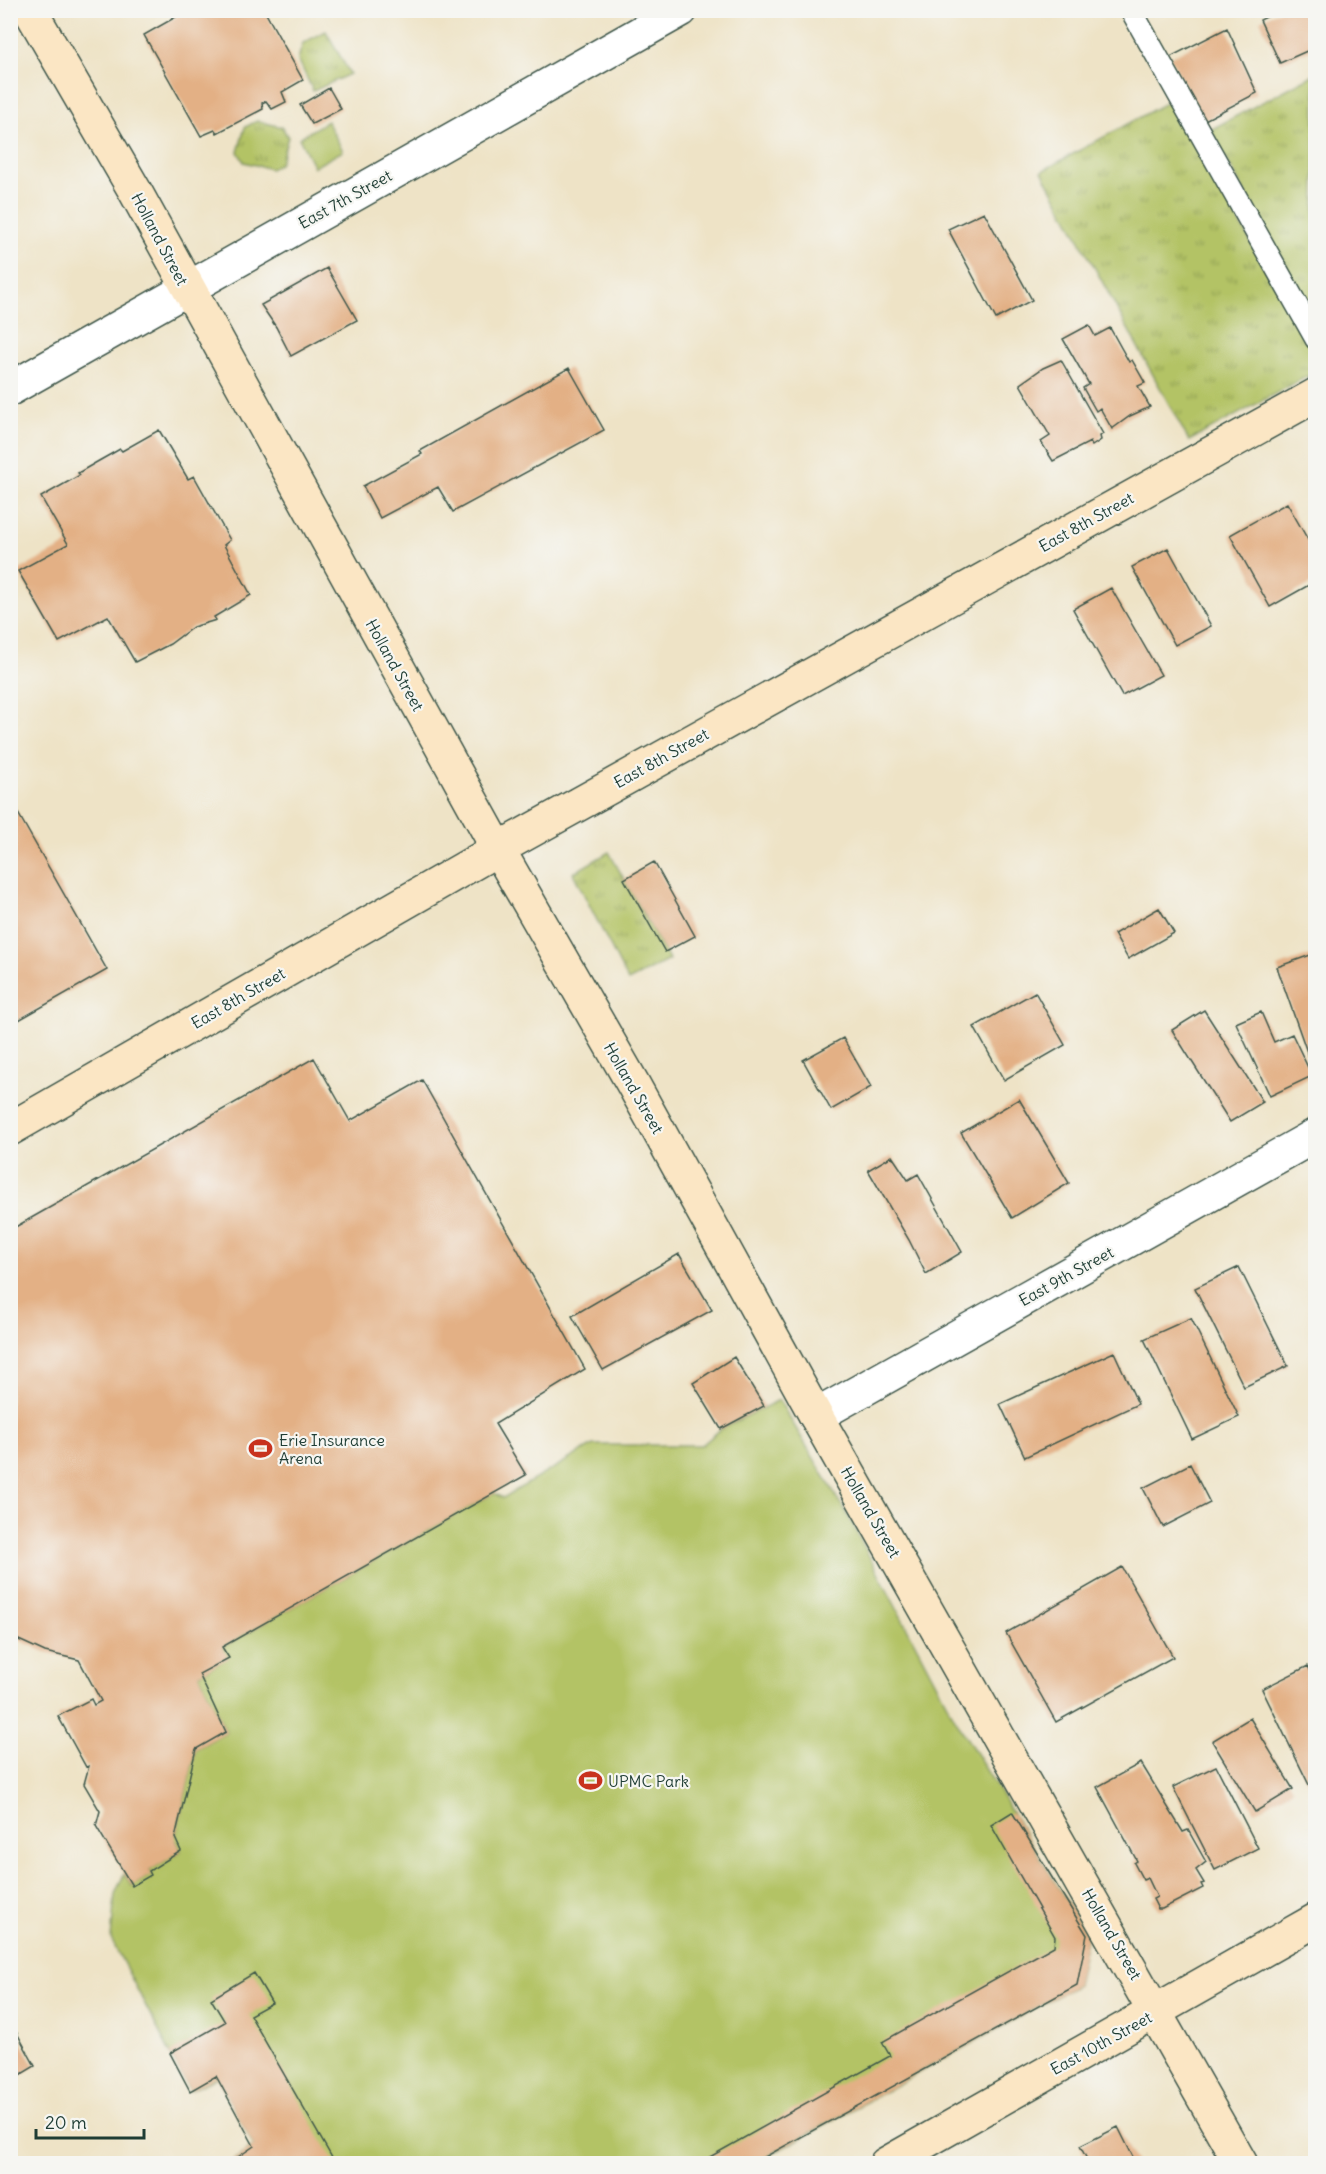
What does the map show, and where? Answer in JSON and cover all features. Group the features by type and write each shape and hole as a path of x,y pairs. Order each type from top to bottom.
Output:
{"street":[{"name":"Holland Street","path":"30,10 135,191 187,289 498,849 642,1100 816,1416 1241,2163"},
{"name":"East 7th Street","path":"10,388 670,13"},
{"name":"East 8th Street","path":"10,1129 498,849 1316,395"},
{"name":"East 9th Street","path":"816,1416 1316,1135"},
{"name":"East 10th Street","path":"886,2163 1316,1920"}],"lane":[{"path":"1131,10 1316,339"}],"green space":[{"path":"326,31 350,74 313,91 298,59 303,43"},
{"path":"1315,74 1315,317 1210,130"},
{"path":"1171,100 1315,356 1315,372 1189,441 1042,171"},
{"path":"257,121 282,127 288,137 280,163 271,169 244,162 238,152 245,127"},
{"path":"327,121 343,151 314,167 299,138"},
{"path":"609,852 669,960 628,981 573,873"},
{"name":"UPMC Park","path":"779,1400 847,1514 955,1719 1087,1935 1077,1985 754,2164 234,2163 232,2161 254,2146 217,2077 190,2091 111,1939 115,1894 124,1874 132,1886 151,1875 149,1871 181,1851 175,1838 196,1749 226,1732 199,1674 228,1658 222,1647 494,1493 503,1498 593,1445 702,1445 721,1429"}],"building":[{"path":"188,10 264,10 303,80 282,92 286,102 272,109 266,101 262,103 263,109 217,133 215,130 201,136 144,35"},
{"path":"1281,10 1316,10 1316,47 1280,63 1260,20"},
{"path":"1227,28 1257,93 1203,121 1170,57"},
{"path":"329,88 341,109 312,124 300,105"},
{"path":"984,212 1032,300 996,319 948,229"},
{"path":"327,268 357,320 291,356 261,305"},
{"path":"1089,325 1095,336 1110,328 1129,362 1132,360 1145,383 1138,386 1150,407 1130,416 1112,429 1100,408 1096,411 1083,388 1089,384 1063,339"},
{"path":"1061,360 1103,434 1100,436 1101,440 1092,446 1090,442 1053,461 1041,442 1050,436 1020,384 1043,368"},
{"path":"569,368 604,430 453,512 438,487 380,518 363,486 422,454 420,451"},
{"path":"159,430 188,479 194,476 230,540 224,545 251,595 214,617 216,620 193,627 170,644 135,662 108,616 59,642 18,571 68,544 41,497 80,475 78,473 97,462"},
{"path":"1287,503 1316,554 1316,581 1270,607 1230,535"},
{"path":"1168,548 1211,626 1175,645 1132,567"},
{"path":"1111,588 1161,675 1122,696 1073,609"},
{"path":"10,799 107,970 10,1025"},
{"path":"654,862 695,936 665,952 624,879"},
{"path":"1159,908 1174,933 1128,959 1114,934"},
{"path":"1316,953 1316,1068 1313,1069 1277,967"},
{"path":"1035,992 1065,1045 1004,1080 974,1027"},
{"path":"1204,1010 1263,1102 1230,1122 1172,1030"},
{"path":"1261,1012 1274,1042 1292,1034 1312,1076 1270,1096 1236,1023"},
{"path":"843,1038 871,1087 831,1110 803,1060"},
{"name":"Erie Insurance Arena","path":"314,1058 350,1121 422,1080 585,1369 495,1424 526,1475 222,1647 229,1658 199,1674 226,1732 196,1749 175,1838 181,1851 149,1871 151,1875 132,1886 96,1826 100,1811 84,1784 89,1766 86,1767 58,1716 91,1699 94,1705 101,1701 79,1660 45,1652 10,1636 10,1230"},
{"path":"1019,1099 1069,1183 1012,1218 961,1133"},
{"path":"892,1156 908,1180 918,1174 962,1252 926,1274 868,1170"},
{"path":"679,1254 712,1310 603,1370 572,1316"},
{"path":"1239,1267 1288,1366 1244,1387 1195,1288"},
{"path":"1191,1318 1239,1417 1192,1439 1144,1339"},
{"path":"1114,1352 1138,1404 1025,1457 1000,1404"},
{"path":"734,1357 764,1406 721,1429 693,1383"},
{"path":"1190,1464 1210,1503 1163,1527 1143,1488"},
{"path":"1122,1567 1173,1657 1056,1722 1006,1633"},
{"path":"1308,1666 1316,1682 1316,1789 1312,1791 1262,1689"},
{"path":"1250,1718 1293,1789 1255,1812 1212,1741"},
{"path":"1141,1763 1183,1832 1188,1830 1206,1862 1196,1870 1204,1883 1201,1884 1203,1888 1162,1909 1158,1909 1153,1899 1157,1897 1148,1878 1143,1880 1134,1863 1137,1861 1097,1787"},
{"path":"1216,1766 1258,1848 1215,1870 1173,1787"},
{"path":"1012,1812 1087,1935 1077,1985 754,2163 699,2163 890,2056 882,2042 1054,1946 1055,1937 991,1825"},
{"path":"254,1973 272,2003 250,2015 335,2163 234,2163 232,2161 254,2146 216,2076 190,2091 170,2053 225,2022 211,1999"},
{"path":"12,2024 35,2066 10,2081 10,2025"},
{"path":"1118,2127 1136,2163 1089,2163 1080,2146"}],"place":[{"name":"Erie Insurance Arena","path":"261,1449"},
{"name":"UPMC Park","path":"590,1781"}]}
